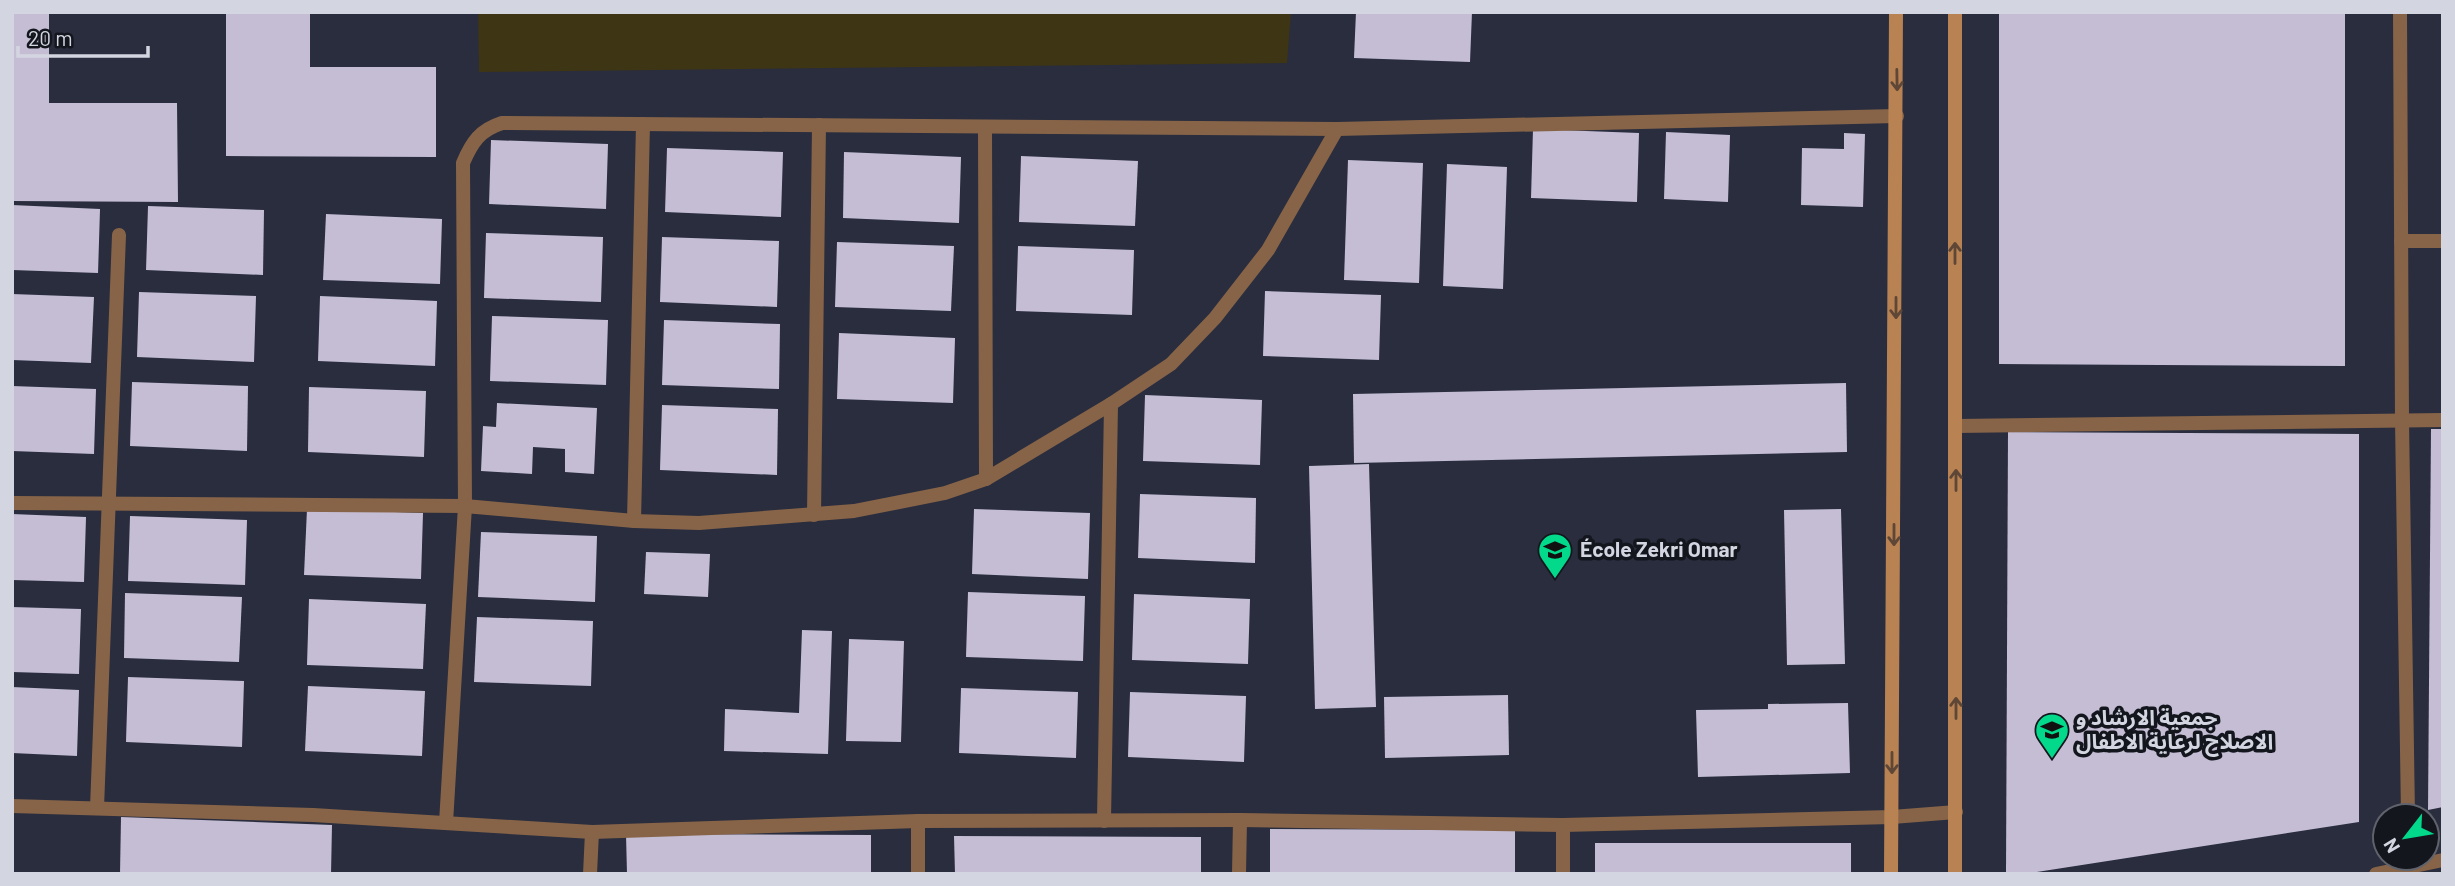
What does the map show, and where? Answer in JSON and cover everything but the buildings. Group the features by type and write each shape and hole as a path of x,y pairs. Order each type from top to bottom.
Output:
{"street":[{"path":"1891,874 1896,12"},
{"path":"1955,12 1955,874"},
{"path":"2400,12 2402,420 2409,802"},
{"path":"446,823 465,506 463,163 470,146 478,135 488,128 502,123 1337,129 1897,116"},
{"path":"634,521 643,124"},
{"path":"814,515 820,125"},
{"path":"985,127 986,479"},
{"path":"12,503 465,506 634,521 699,523 854,511 945,493 986,479 1111,404 1171,364 1215,318 1268,250 1337,129"},
{"path":"97,808 119,235"},
{"path":"2401,241 2443,241"},
{"path":"1104,821 1111,404"},
{"path":"1956,426 2443,420"},
{"path":"12,806 313,815 593,832 918,821 1240,820 1563,825 1892,817 1956,812"},
{"path":"1239,874 1240,820"},
{"path":"918,821 918,874"},
{"path":"1563,825 1563,874"},
{"path":"590,874 593,832"}],"sand":[{"path":"478,12 1291,12 1287,63 479,72"}],"place":[{"name":"École Zekri Omar","path":"1555,580"},
{"name":"جمعية الارشاد و الاصلاح لرعاية الاطفال","path":"2052,760"}]}
